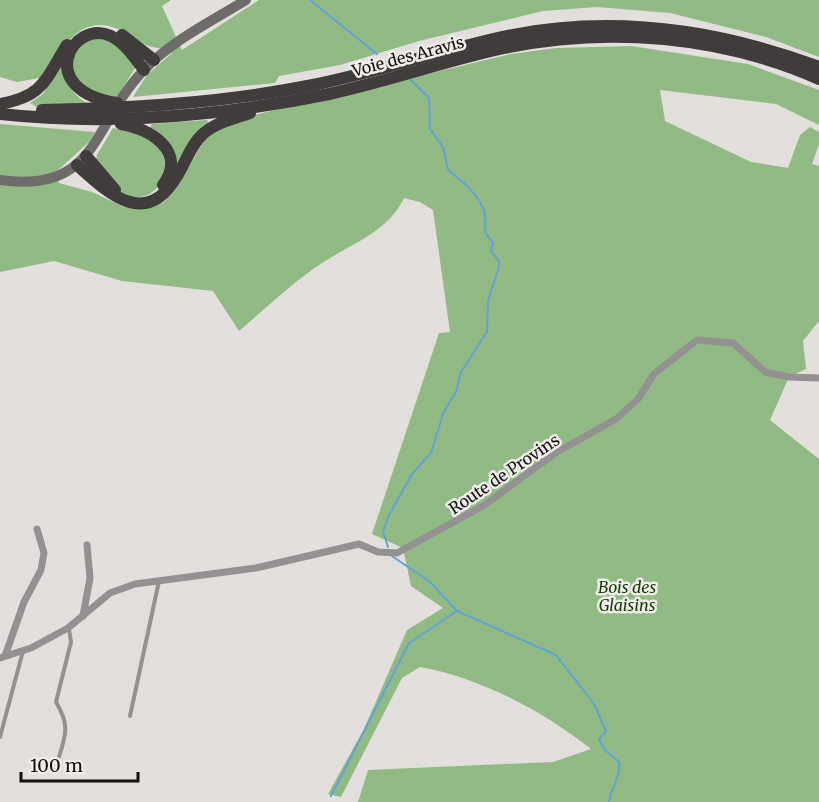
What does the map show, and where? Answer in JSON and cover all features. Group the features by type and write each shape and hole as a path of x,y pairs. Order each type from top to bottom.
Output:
{"highway":[{"name":"Voie des Aravis","path":"0,112 154,107 246,97 313,85 503,37 592,26 640,26 715,35 769,49 819,67"},
{"path":"0,104 28,97 40,89 71,40 86,30 97,28 116,31 154,60"},
{"path":"144,70 121,43 103,34 87,35 77,42 67,63 72,81 87,96 106,101 154,107"},
{"name":"Voie des Aravis","path":"0,112 87,119 167,117 274,104 342,90 500,49 588,37 634,37 693,43 755,56 819,79"},
{"path":"81,161 116,198 132,203 149,202 168,190 194,146 206,131 274,104"},
{"path":"81,161 115,190 133,197 144,197 156,191 166,181 170,172 167,147 154,134 128,125 87,119"}],"street":[{"path":"0,180 36,182 58,176 81,161 98,140 131,87 154,60 246,0"},
{"name":"Route de Provins","path":"3,657 23,651 68,628 110,593 135,584 301,560 339,546 359,544 378,552 398,553 483,507 557,452 616,419 638,399 654,374 697,340 733,343 765,372 789,377 819,378"},
{"path":"3,657 24,602 41,570 44,553 37,529"},
{"path":"83,616 90,578 87,545"}],"lane":[{"path":"130,716 159,580"},
{"path":"59,756 66,737 66,719 56,702 71,642 68,628"},
{"path":"0,737 23,651"}],"green space":[{"path":"0,0 171,0 162,6 182,50 259,0 819,0 819,57 766,37 670,13 597,7 543,11 419,41 340,65 279,76 275,83 133,97 147,75 172,53 146,45 118,29 105,25 93,26 73,36 57,55 44,77 17,82 0,77"},
{"path":"110,38 134,63 135,68 114,102 79,89 70,59 88,39"},
{"name":"Bois des Glaisins","path":"631,46 748,64 819,90 819,125 776,104 660,90 665,121 751,162 788,168 800,135 810,127 819,132 819,144 812,164 819,166 819,321 803,341 806,369 789,377 770,420 819,459 819,802 358,802 368,770 553,762 591,749 553,722 510,698 466,679 420,667 402,678 341,797 328,794 364,729 407,630 443,608 411,586 403,548 372,534 439,333 450,332 433,210 420,202 404,198 389,219 379,228 311,270 239,331 213,291 122,281 54,261 0,272 0,124 95,132 90,141 56,172 59,183 92,192 122,206 141,209 164,202 177,187 204,141 216,128 258,114 511,54 556,48"},
{"path":"64,65 64,72 71,89 91,105 89,107 37,107 30,103 43,94 59,66"},
{"path":"207,120 209,124 174,169 149,129 152,124"},
{"path":"113,128 145,137 157,146 164,158 165,170 162,181 155,190 145,196 132,197 119,191 96,161 97,155"}],"waterway":[{"path":"310,0 377,54"},
{"path":"388,547 383,531 389,515 412,474 431,453 444,411 456,392 461,372 487,332 488,301 499,267 499,261 491,251 493,242 486,233 483,208 472,191 448,170 443,147 430,129 429,98 410,79"},
{"path":"392,556 430,582 457,611 556,655 594,704 606,731 599,739 605,750 619,762 619,772 609,802"},
{"path":"331,796 409,643 457,611"}]}
